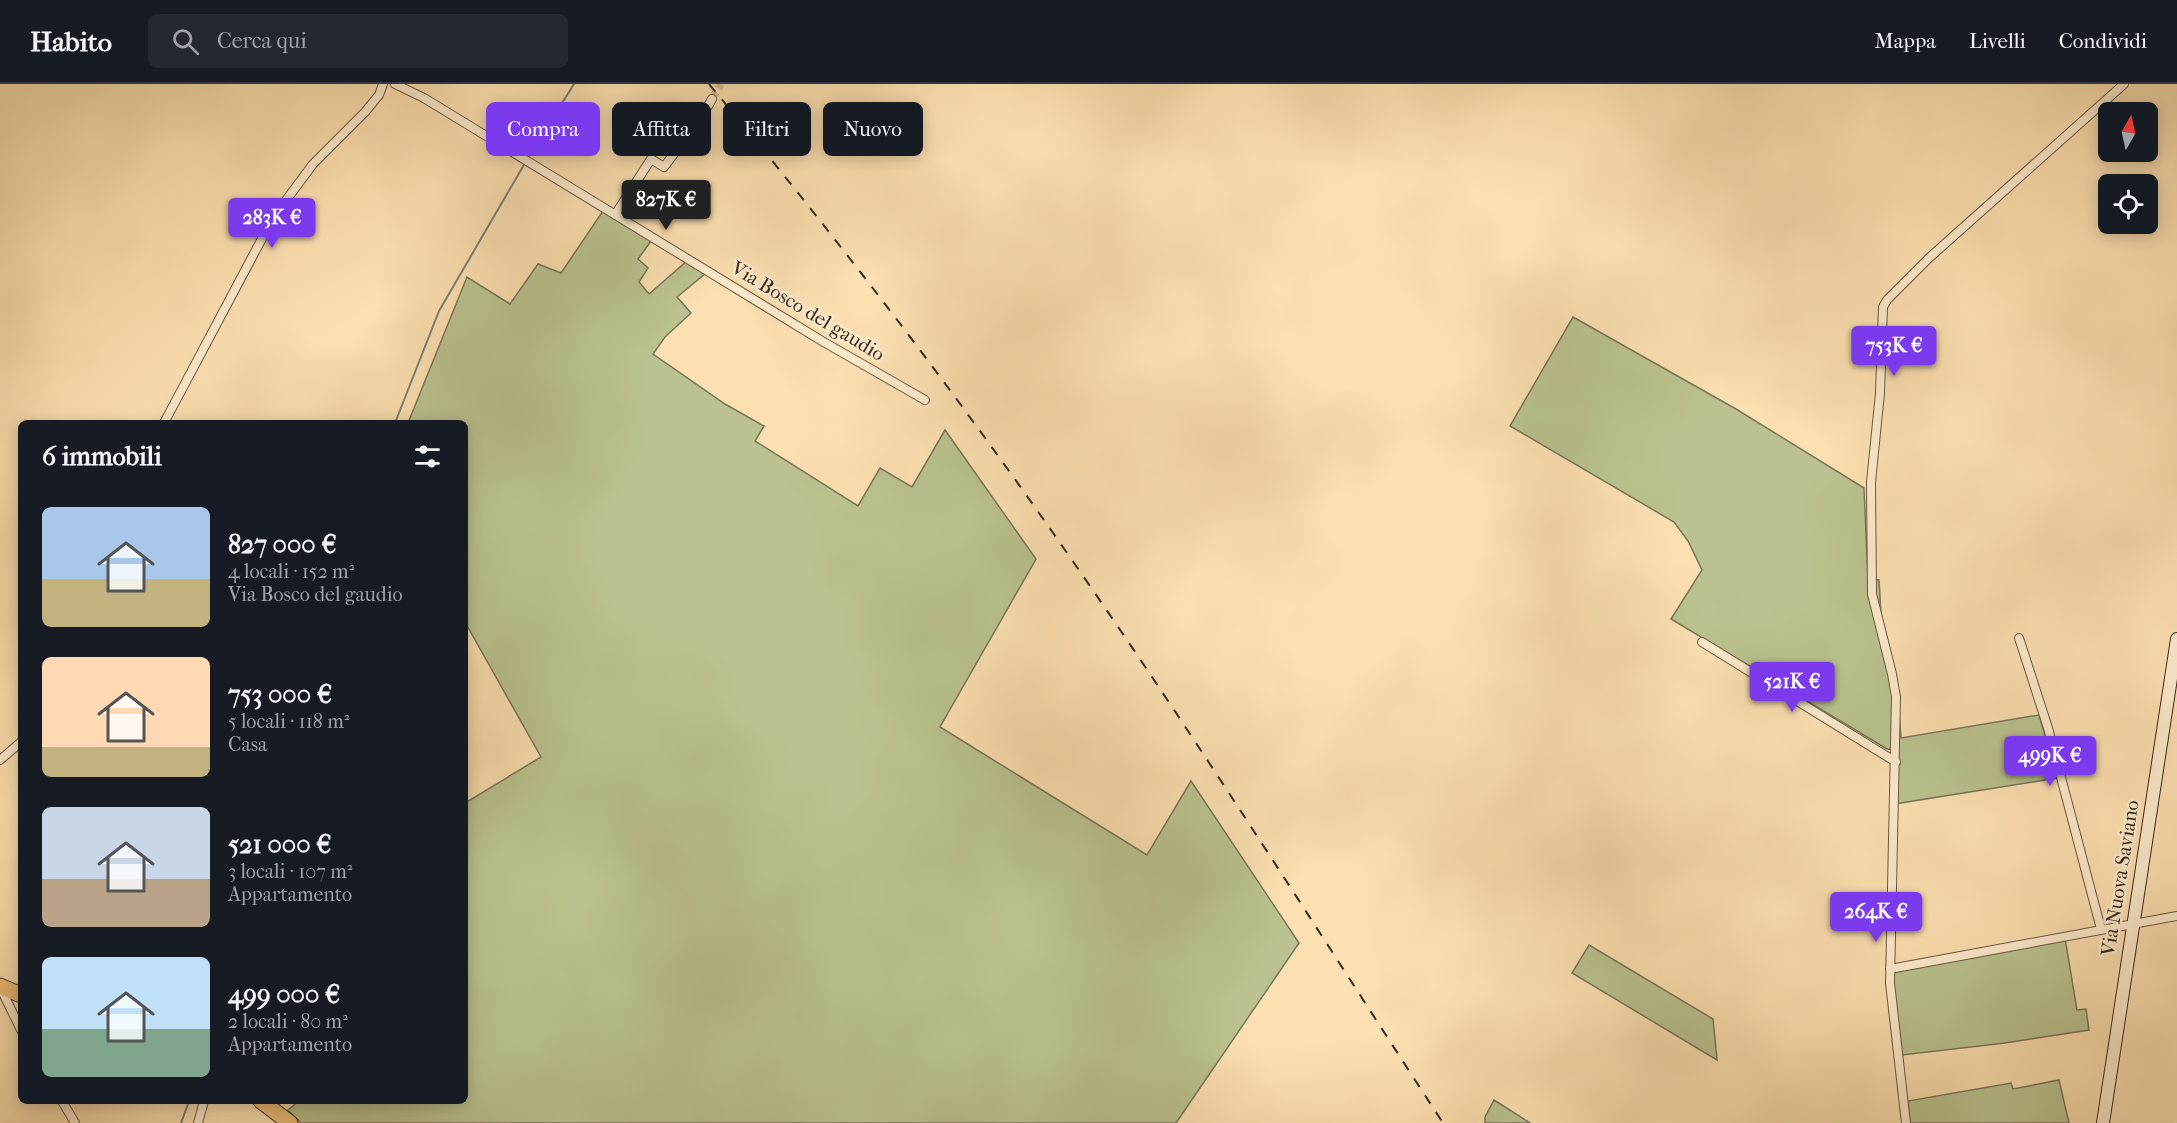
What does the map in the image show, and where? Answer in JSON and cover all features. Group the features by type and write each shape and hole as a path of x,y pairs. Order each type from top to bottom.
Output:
{"highway":[{"path":"0,986 18,994"},
{"path":"265,1104 290,1123"}],"main road":[{"name":"Via Nuova Saviano","path":"2103,1123 2177,639"}],"street":[{"path":"166,420 266,231 313,164 372,104 383,84"},
{"name":"Via Bosco del gaudio","path":"395,84 424,98 822,341 925,400"},
{"path":"1906,1123 1890,969 1890,869 1896,762 1896,697 1872,594 1870,482 1880,393 1883,307 1887,300 1929,258 2124,84"},
{"path":"615,215 651,159 664,167 703,115 712,99"},
{"path":"2019,638 2048,728 2102,929"},
{"path":"1702,642 1896,762"},
{"path":"0,760 18,745"},
{"path":"1890,969 2177,916"},
{"path":"0,986 18,1024"},
{"path":"64,1104 75,1123"},
{"path":"198,1123 203,1104"}],"green space":[{"path":"603,211 651,241 638,259 648,268 639,282 649,294 687,261 706,273 677,297 691,313 665,337 653,354 725,404 764,426 755,441 858,506 880,468 912,487 945,430 1036,559 940,727 1147,855 1191,781 1299,943 1176,1123 301,1123 288,1110 295,1104 468,1104 468,801 541,757 468,627 468,420 409,420 467,277 510,304 538,264 561,273"},
{"path":"1573,317 1736,409 1864,488 1868,579 1879,580 1881,614 1896,675 1901,738 2039,715 2058,778 1894,804 1897,750 1887,749 1671,619 1702,570 1688,541 1674,522 1510,426"},
{"path":"2065,938 2077,1010 2086,1009 2089,1030 1902,1055 1892,970"},
{"path":"1589,945 1713,1019 1717,1060 1572,973"},
{"path":"2059,1080 2069,1123 1910,1123 1908,1101 2011,1083 2013,1089"},
{"path":"1494,1100 1530,1123 1485,1123 1485,1117"}],"waterway":[{"path":"528,158 574,84"},
{"path":"396,420 439,311 525,163"},
{"path":"181,1123 188,1104"}],"tunnel":[{"path":"712,99 721,84"}],"railway":[{"path":"709,84 853,263 1037,510 1128,641 1264,846 1443,1123"}]}
